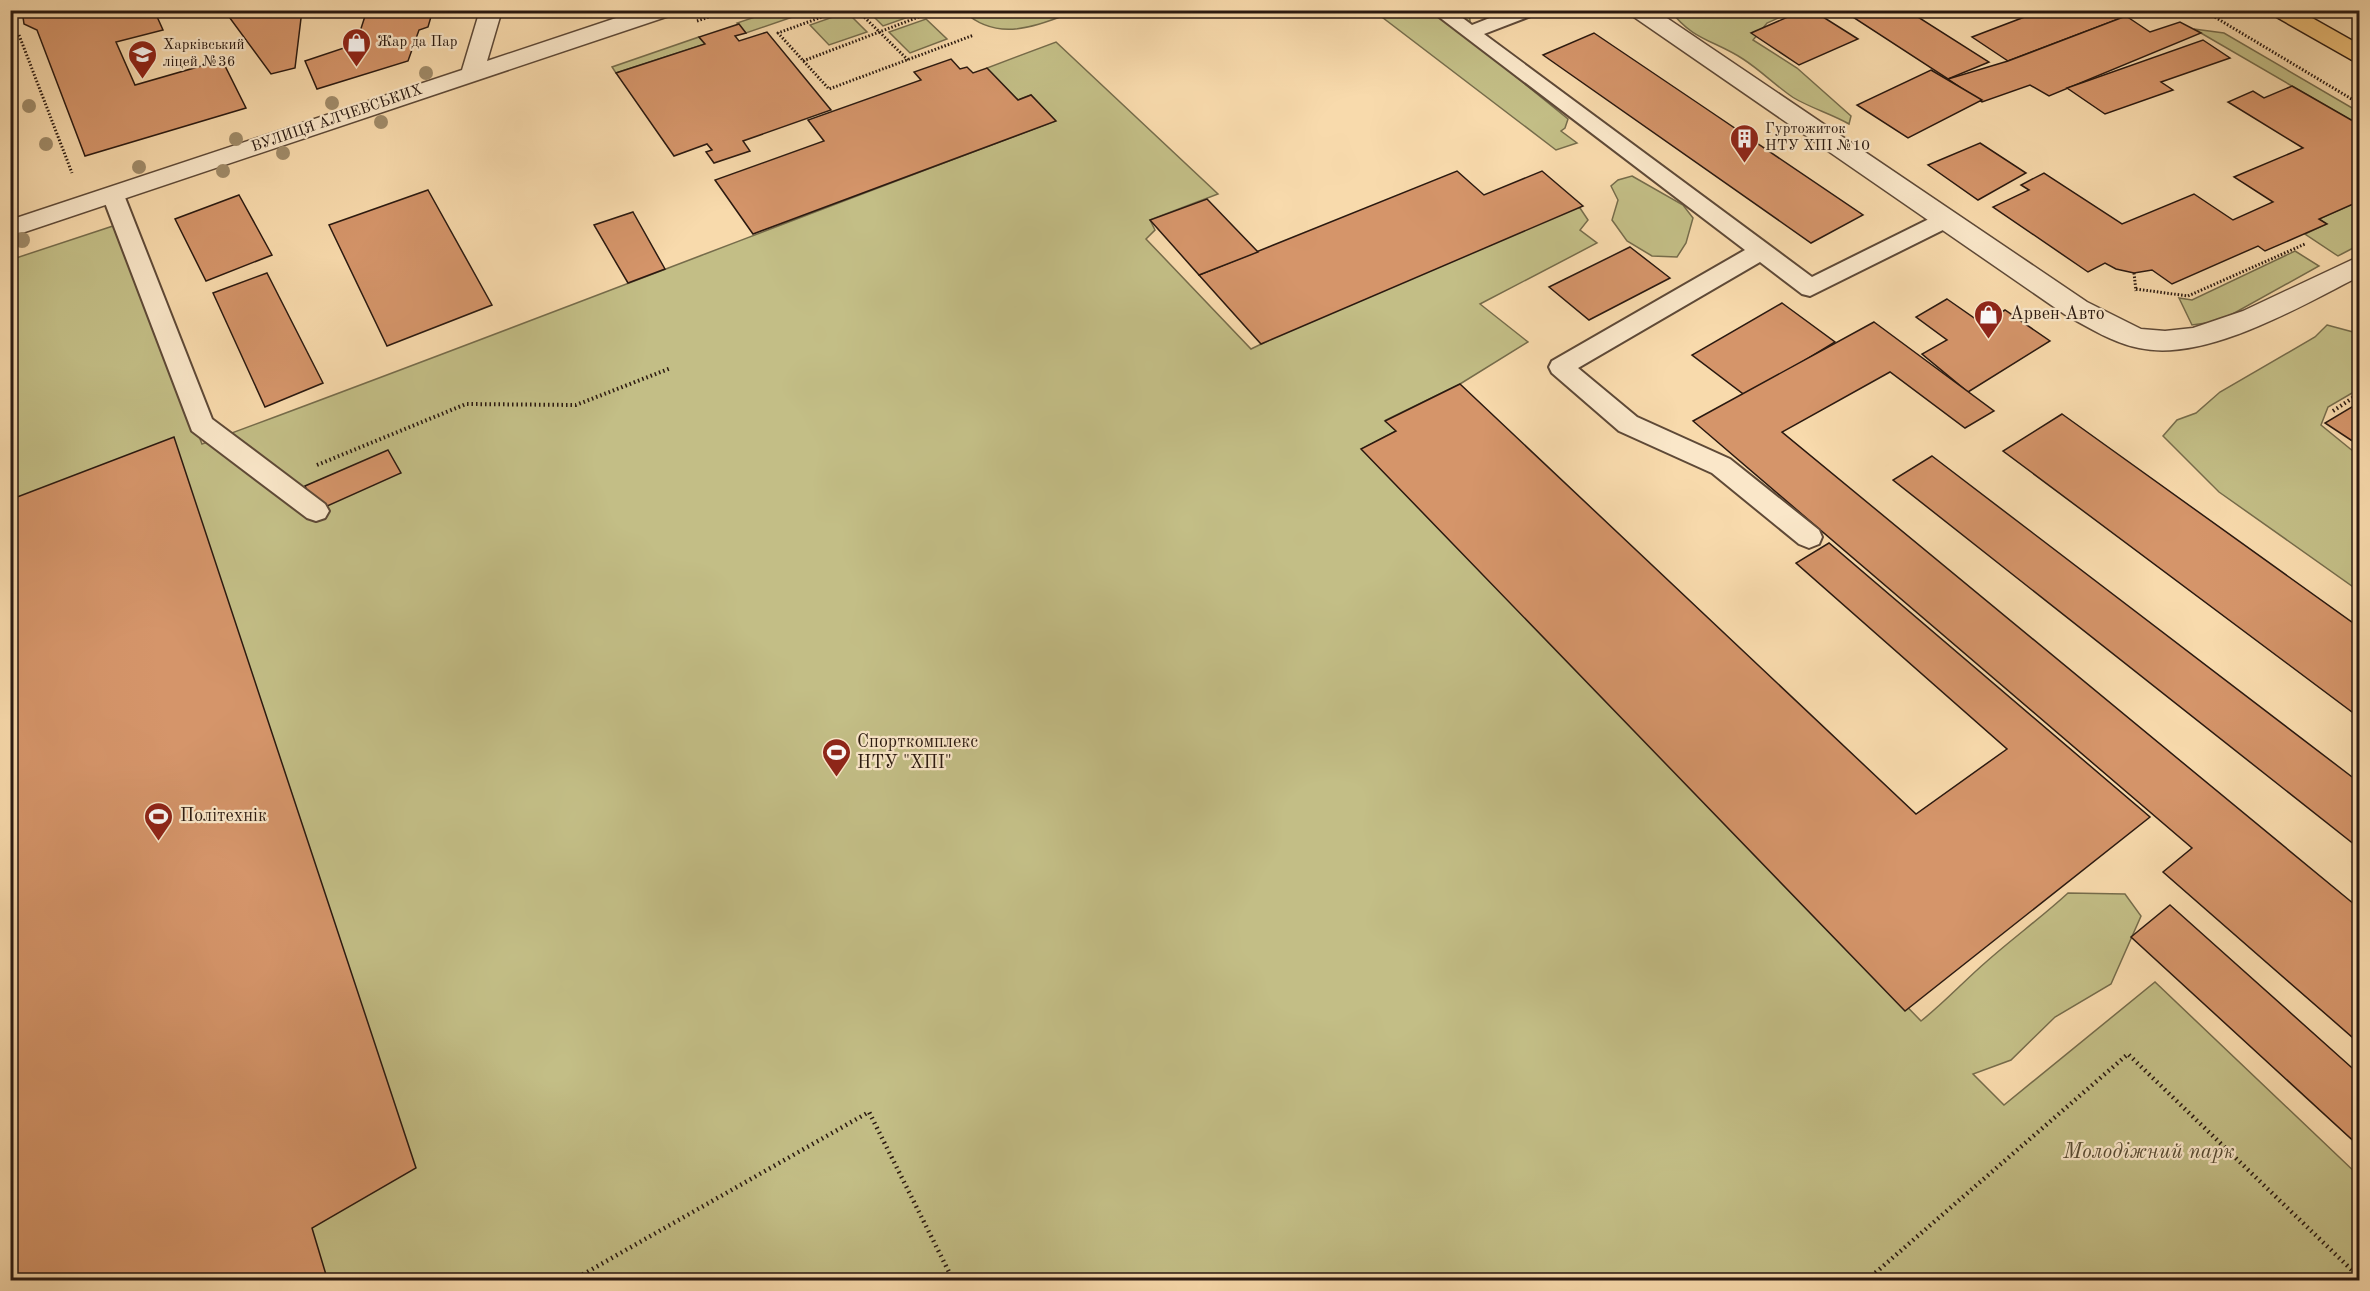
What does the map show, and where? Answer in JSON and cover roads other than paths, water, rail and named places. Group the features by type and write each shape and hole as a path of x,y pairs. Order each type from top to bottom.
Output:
{"main road":[{"path":"2281,10 2360,55"}],"street":[{"path":"472,74 491,10"},
{"name":"ВУЛИЦЯ АЛЧЕВСЬКИХ","path":"10,230 664,10"},
{"path":"1639,10 2077,309 2139,339 2182,341 2234,326 2360,265"}],"lane":[{"path":"1439,10 1810,288 1945,220"},
{"path":"1470,33 1528,10"},
{"path":"113,195 201,424 316,511"},
{"path":"1761,251 1561,367 1628,424 1721,466 1809,537"}],"place":[{"name":"Жар да Пар","path":"356,68"},
{"name":"Харківський ліцей №36","path":"142,80"},
{"name":"Гуртожиток НТУ ХПІ №10","path":"1744,164"},
{"name":"Арвен Авто","path":"1989,340"},
{"name":"Спорткомплекс НТУ \"ХПІ\"","path":"836,778"},
{"name":"Політехнік","path":"159,842"}],"park label":[{"name":"Молодіжний парк","path":"2149,1152"}]}
